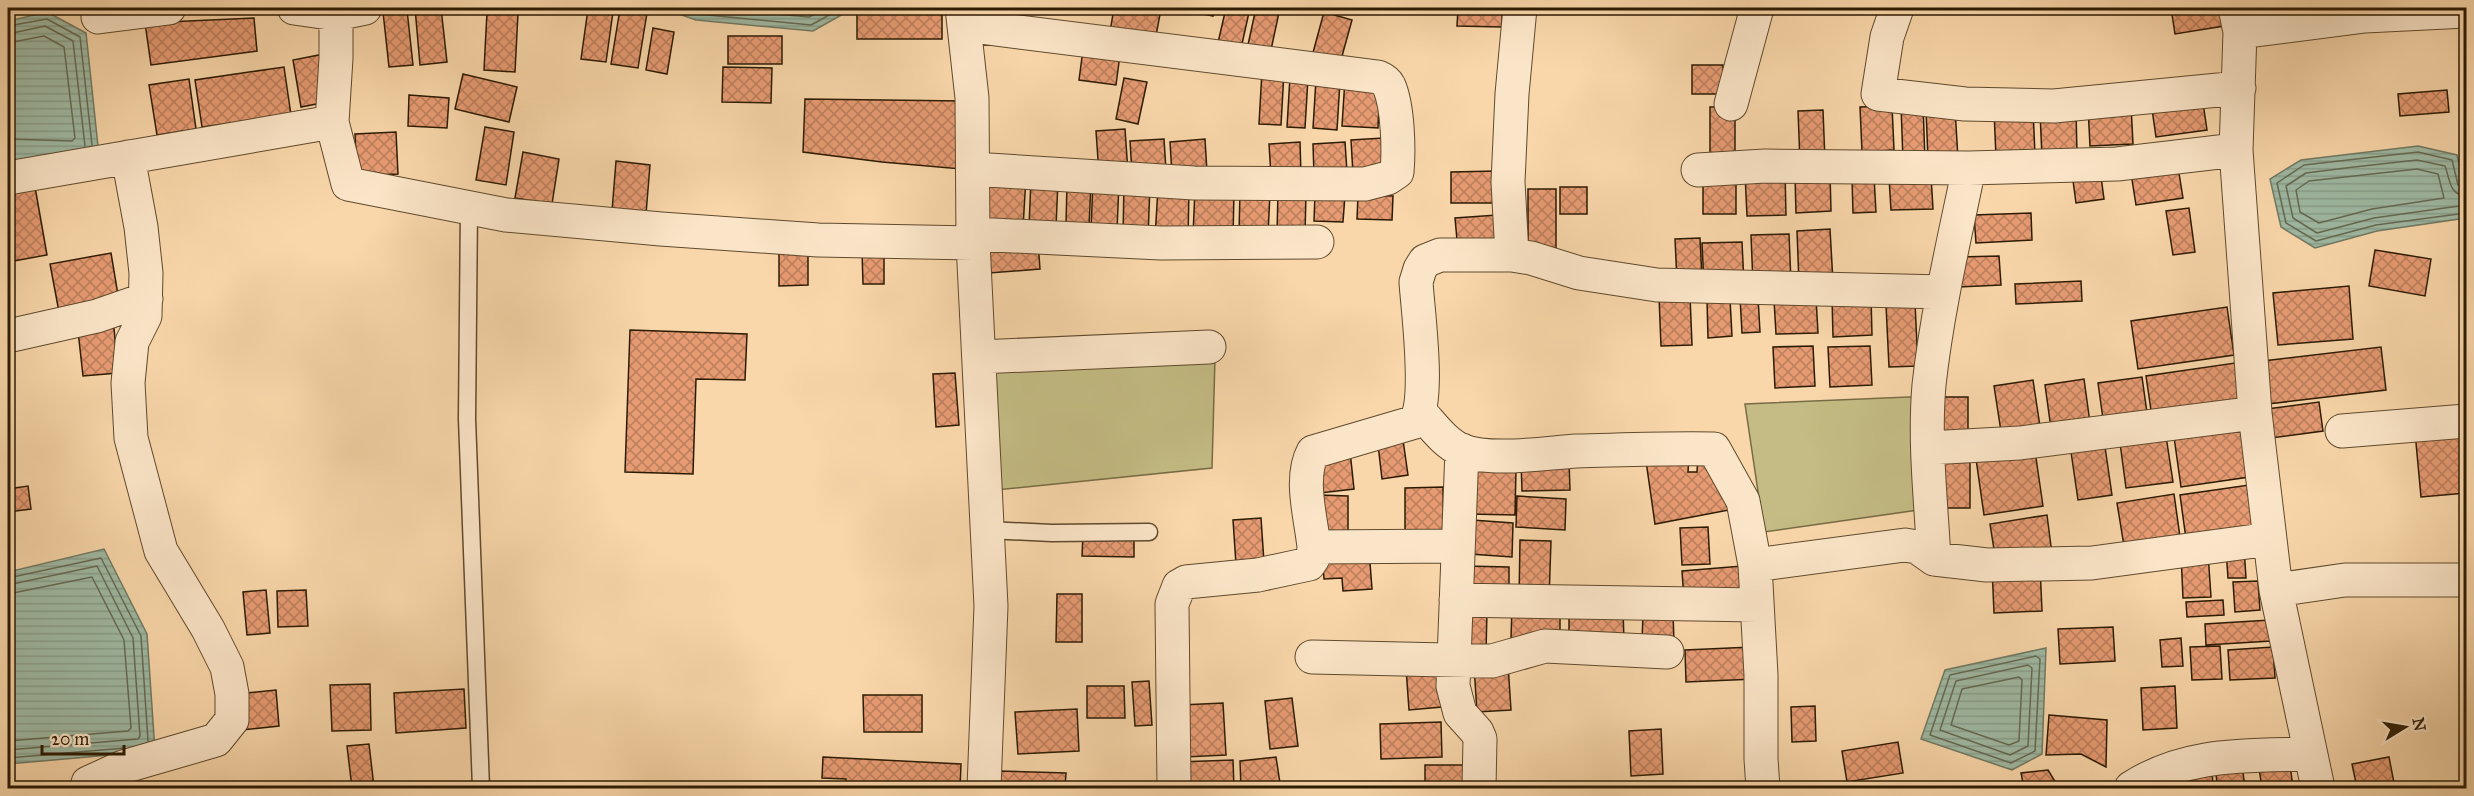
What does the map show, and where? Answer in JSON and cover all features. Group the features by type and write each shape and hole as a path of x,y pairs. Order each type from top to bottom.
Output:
{"street":[{"path":"98,17 169,8"},
{"path":"294,8 351,11 332,122 348,184 506,215 818,240 973,238 1161,243 1317,242"},
{"path":"1512,255 1508,182 1512,94 1520,8"},
{"path":"1731,104 1757,8"},
{"path":"1897,8 1887,37 1878,94 1965,104 2054,106 2239,88"},
{"path":"2318,789 2276,590 2255,413 2235,150 2239,88 2237,20 2374,11 2466,11"},
{"path":"973,169 1194,183 1365,184 1388,178 1397,172 1398,158 1389,86 1378,77 963,16 972,98 973,238 992,606 984,789"},
{"path":"8,178 332,122"},
{"path":"1698,170 1765,166 1969,168 2117,164 2235,150"},
{"path":"87,789 88,783 123,767 216,740 232,720 232,694 227,667 208,629 161,551 131,438 128,383 132,342 145,316 146,273 141,226 128,157"},
{"path":"1934,559 1928,448 1929,386 1943,292 1969,168"},
{"path":"1174,789 1173,604 1179,586 1186,582 1258,575 1299,568 1309,564 1313,558 1314,548 1307,473 1309,460 1314,452 1415,422 1421,413 1423,390 1416,282 1425,261 1440,255 1512,255 1531,258 1579,273 1657,285 1943,292"},
{"path":"8,336 97,316 146,300"},
{"path":"979,357 1209,347"},
{"path":"1421,413 1449,442 1462,450 1512,456 1573,451 1714,448 1743,501 1755,565 1761,675 1763,789"},
{"path":"1928,448 2020,443 2255,413"},
{"path":"2342,431 2466,421"},
{"path":"1462,450 1454,661 1456,700 1460,713 1477,732 1479,739 1479,789"},
{"path":"1755,565 1905,545 1917,547 1934,559 1987,565 2092,563 2270,539"},
{"path":"1314,548 1458,546"},
{"path":"2276,590 2345,580 2466,580"},
{"path":"1456,600 1757,605"},
{"path":"1312,657 1492,661 1545,646 1666,652"},
{"path":"2131,789 2150,776 2180,764 2221,757 2310,754"}],"lane":[{"path":"469,207 466,419 481,789"},
{"path":"988,530 1052,533 1149,532"}],"shaded area":[{"path":"1215,358 1212,468 996,490 993,371"},
{"path":"1932,396 1925,509 1764,532 1745,404"}],"water":[{"path":"662,8 854,8 813,31 696,20"},
{"path":"47,12 86,33 100,165 8,162 8,21"},
{"path":"2418,146 2457,155 2466,194 2466,218 2377,231 2315,248 2281,227 2270,179 2301,160"},
{"path":"104,549 147,634 155,751 8,764 8,572"},
{"path":"2046,648 2042,754 2012,770 1921,739 1945,670"}],"building":[{"path":"415,8 441,8 447,62 420,65"},
{"path":"1114,8 1161,9 1155,41 1110,32"},
{"path":"1176,8 1214,8 1213,16"},
{"path":"1226,8 1250,8 1240,53 1217,47"},
{"path":"1256,8 1280,8 1269,59 1246,54"},
{"path":"1458,8 1502,8 1502,27 1457,26"},
{"path":"2171,8 2222,8 2224,26 2175,34"},
{"path":"588,9 613,12 606,62 581,59"},
{"path":"620,9 647,13 638,68 611,64"},
{"path":"407,10 413,65 389,67 383,12"},
{"path":"857,10 942,10 942,39 857,39"},
{"path":"487,12 518,13 515,72 484,70"},
{"path":"1324,12 1352,20 1339,67 1311,60"},
{"path":"254,18 257,51 151,65 145,23"},
{"path":"653,28 674,32 667,74 646,70"},
{"path":"728,36 782,36 782,64 728,64"},
{"path":"1084,42 1121,47 1116,85 1079,80"},
{"path":"324,54 332,101 301,107 293,60"},
{"path":"1692,65 1723,65 1723,94 1692,94"},
{"path":"284,67 291,115 202,127 195,80"},
{"path":"723,67 772,68 771,103 722,102"},
{"path":"1262,71 1284,72 1281,125 1259,124"},
{"path":"463,74 517,87 509,122 455,109"},
{"path":"1290,77 1308,78 1305,128 1287,127"},
{"path":"1124,78 1147,82 1138,124 1116,119"},
{"path":"189,79 196,129 157,135 149,85"},
{"path":"1316,79 1340,81 1337,130 1313,128"},
{"path":"1345,79 1380,81 1378,128 1342,126"},
{"path":"2447,90 2449,112 2400,116 2398,94"},
{"path":"409,95 449,98 447,128 408,126"},
{"path":"2202,96 2207,130 2156,137 2151,102"},
{"path":"805,99 962,101 961,169 803,152"},
{"path":"1923,104 1925,160 1903,161 1901,105"},
{"path":"2131,105 2133,144 2090,146 2088,107"},
{"path":"1892,106 1894,150 1862,152 1860,107"},
{"path":"1710,107 1735,107 1735,160 1710,160"},
{"path":"1955,108 1958,159 1928,160 1926,109"},
{"path":"2033,109 2035,155 1996,157 1994,111"},
{"path":"1823,110 1825,161 1800,162 1798,111"},
{"path":"2076,111 2077,155 2042,157 2040,112"},
{"path":"485,127 514,132 506,185 476,180"},
{"path":"1125,129 1128,172 1099,174 1096,131"},
{"path":"396,132 398,174 357,176 355,134"},
{"path":"1383,138 1384,172 1353,174 1351,140"},
{"path":"1164,139 1166,171 1132,173 1130,141"},
{"path":"1205,139 1207,172 1172,174 1170,142"},
{"path":"1300,142 1301,174 1271,176 1269,144"},
{"path":"1345,142 1347,172 1314,175 1313,144"},
{"path":"523,152 559,159 552,204 515,198"},
{"path":"616,161 650,165 646,214 612,211"},
{"path":"2177,161 2183,198 2136,205 2130,167"},
{"path":"2100,169 2104,199 2076,203 2072,173"},
{"path":"1496,171 1496,203 1451,203 1451,172"},
{"path":"1785,172 1786,215 1747,216 1745,174"},
{"path":"1830,174 1831,211 1796,213 1795,176"},
{"path":"984,176 1026,177 1023,228 982,226"},
{"path":"1931,176 1933,209 1891,210 1889,178"},
{"path":"1874,177 1876,212 1853,213 1852,178"},
{"path":"1703,178 1736,178 1736,214 1703,214"},
{"path":"1031,180 1058,181 1056,227 1029,226"},
{"path":"1093,182 1119,183 1117,230 1091,229"},
{"path":"1067,183 1091,184 1089,226 1066,225"},
{"path":"1124,185 1150,186 1148,237 1123,235"},
{"path":"35,187 47,255 8,262 8,192"},
{"path":"1560,187 1587,187 1587,214 1560,214"},
{"path":"1158,188 1189,189 1188,239 1155,238"},
{"path":"1528,189 1556,189 1556,250 1528,250"},
{"path":"1195,190 1234,192 1233,237 1193,235"},
{"path":"1240,192 1270,193 1268,234 1239,233"},
{"path":"1278,193 1306,194 1305,234 1277,233"},
{"path":"1315,194 1345,195 1343,222 1314,221"},
{"path":"1358,195 1393,196 1392,220 1357,219"},
{"path":"2189,208 2195,252 2173,255 2166,211"},
{"path":"2031,213 2032,240 1976,243 1974,215"},
{"path":"1497,215 1500,248 1458,251 1455,218"},
{"path":"1830,229 1833,282 1799,283 1797,231"},
{"path":"1789,234 1791,282 1753,284 1751,235"},
{"path":"1700,238 1702,279 1677,281 1675,239"},
{"path":"1038,241 1040,269 989,273 987,244"},
{"path":"1742,242 1744,283 1704,285 1702,243"},
{"path":"808,250 808,285 779,286 779,251"},
{"path":"2375,250 2431,259 2425,296 2369,286"},
{"path":"862,251 884,251 884,284 863,284"},
{"path":"111,253 119,301 59,312 50,264"},
{"path":"1999,256 2001,285 1959,287 1958,257"},
{"path":"2081,281 2082,301 2016,304 2015,284"},
{"path":"2349,286 2353,339 2278,345 2273,293"},
{"path":"1690,296 1692,345 1661,346 1659,297"},
{"path":"1871,296 1872,335 1833,337 1832,297"},
{"path":"1740,297 1758,297 1760,332 1742,333"},
{"path":"1816,298 1818,333 1776,334 1774,300"},
{"path":"1730,299 1732,336 1708,338 1707,300"},
{"path":"8,302 15,330 8,331"},
{"path":"1915,303 1918,366 1889,367 1886,305"},
{"path":"2227,307 2234,355 2138,369 2131,321"},
{"path":"114,328 118,373 83,376 78,331"},
{"path":"630,330 747,334 745,380 696,379 693,474 625,472"},
{"path":"1813,346 1815,386 1775,388 1773,347"},
{"path":"1870,346 1872,385 1830,387 1828,347"},
{"path":"2381,347 2386,390 2268,404 2263,361"},
{"path":"2235,363 2241,404 2152,417 2146,376"},
{"path":"955,373 959,425 936,427 933,374"},
{"path":"2142,377 2148,420 2104,426 2098,383"},
{"path":"2084,379 2091,430 2052,436 2045,385"},
{"path":"2033,380 2041,433 2002,438 1994,386"},
{"path":"1931,397 1968,397 1968,434 1931,434"},
{"path":"2319,402 2323,431 2271,438 2267,409"},
{"path":"2242,428 2249,477 2181,487 2174,437"},
{"path":"2461,428 2466,493 2421,497 2415,432"},
{"path":"1402,433 1408,475 1382,479 1377,436"},
{"path":"2166,436 2173,482 2126,488 2120,443"},
{"path":"2104,440 2112,495 2078,500 2070,445"},
{"path":"1350,451 1354,489 1320,493 1316,454"},
{"path":"2035,451 2043,506 1984,515 1976,459"},
{"path":"1645,454 1689,456 1688,472 1697,472 1698,457 1712,458 1729,510 1655,524"},
{"path":"1569,460 1570,490 1522,491 1521,461"},
{"path":"1937,461 1970,461 1970,508 1937,508"},
{"path":"1471,467 1516,469 1515,515 1469,514"},
{"path":"2249,485 2255,529 2186,539 2180,495"},
{"path":"28,486 31,509 8,512 8,489"},
{"path":"1443,487 1444,539 1405,539 1405,488"},
{"path":"2174,494 2181,544 2125,552 2117,503"},
{"path":"1319,495 1348,496 1348,544 1319,543"},
{"path":"1517,496 1566,499 1565,530 1516,527"},
{"path":"2047,515 2052,554 1996,562 1990,524"},
{"path":"1261,518 1264,562 1236,564 1233,520"},
{"path":"1472,520 1513,523 1512,557 1470,554"},
{"path":"1708,527 1710,564 1682,565 1680,528"},
{"path":"1083,534 1134,536 1134,557 1082,556"},
{"path":"1520,540 1551,541 1549,600 1519,600"},
{"path":"2244,548 2246,578 2228,578 2226,549"},
{"path":"1369,550 1372,589 1343,591 1342,578 1324,579 1322,553"},
{"path":"2208,553 2211,597 2183,598 2181,554"},
{"path":"1464,566 1509,567 1509,598 1463,597"},
{"path":"1742,566 1744,596 1684,600 1682,571"},
{"path":"2040,566 2042,611 1994,613 1992,567"},
{"path":"2258,581 2260,610 2235,612 2233,582"},
{"path":"266,590 270,633 247,635 243,592"},
{"path":"306,590 308,626 278,627 277,591"},
{"path":"1057,594 1082,594 1082,642 1056,642"},
{"path":"2223,600 2224,615 2187,617 2186,602"},
{"path":"1512,606 1560,607 1560,640 1511,639"},
{"path":"1623,608 1624,643 1569,644 1569,609"},
{"path":"1462,610 1487,610 1486,653 1461,653"},
{"path":"1643,614 1673,614 1674,642 1642,642"},
{"path":"2270,620 2271,641 2206,645 2205,624"},
{"path":"2113,627 2115,661 2060,664 2058,629"},
{"path":"2181,638 2183,666 2162,667 2160,640"},
{"path":"2220,646 2222,679 2192,680 2190,647"},
{"path":"1752,647 1755,679 1686,682 1685,650"},
{"path":"2273,647 2275,678 2230,680 2228,650"},
{"path":"1508,664 1511,710 1477,712 1474,666"},
{"path":"1438,665 1442,707 1409,710 1406,668"},
{"path":"1149,681 1152,725 1135,726 1132,682"},
{"path":"370,684 371,730 332,731 330,685"},
{"path":"1087,686 1124,686 1125,718 1087,718"},
{"path":"2175,686 2177,728 2143,730 2141,688"},
{"path":"464,689 466,728 396,733 394,693"},
{"path":"276,690 279,726 242,730 238,694"},
{"path":"863,695 922,695 922,732 864,732"},
{"path":"1292,698 1298,746 1270,749 1265,701"},
{"path":"1223,703 1226,755 1184,757 1181,705"},
{"path":"1815,706 1816,741 1792,742 1791,707"},
{"path":"1077,709 1079,751 1018,754 1015,712"},
{"path":"2049,715 2107,720 2106,767 2081,754 2046,755"},
{"path":"1441,722 1442,757 1381,759 1380,724"},
{"path":"1661,729 1663,774 1631,776 1629,731"},
{"path":"1898,742 1903,773 1847,782 1842,751"},
{"path":"369,744 374,787 352,788 347,746"},
{"path":"823,757 961,764 960,788 845,788 846,779 822,778"},
{"path":"1276,757 1280,783 1241,788 1240,761"},
{"path":"2389,757 2395,788 2357,788 2352,764"},
{"path":"1233,760 1234,788 1179,788 1178,762"},
{"path":"2290,764 2293,788 2262,788 2259,768"},
{"path":"1425,765 1464,765 1464,788 1425,788"},
{"path":"2242,765 2245,788 2218,788 2215,769"},
{"path":"2212,769 2213,788 2193,788 2192,770"},
{"path":"2048,770 2059,788 2024,788 2021,773"},
{"path":"997,771 1066,773 1065,788 996,788"},
{"path":"1662,783 1662,788 1626,788 1625,784"}]}
